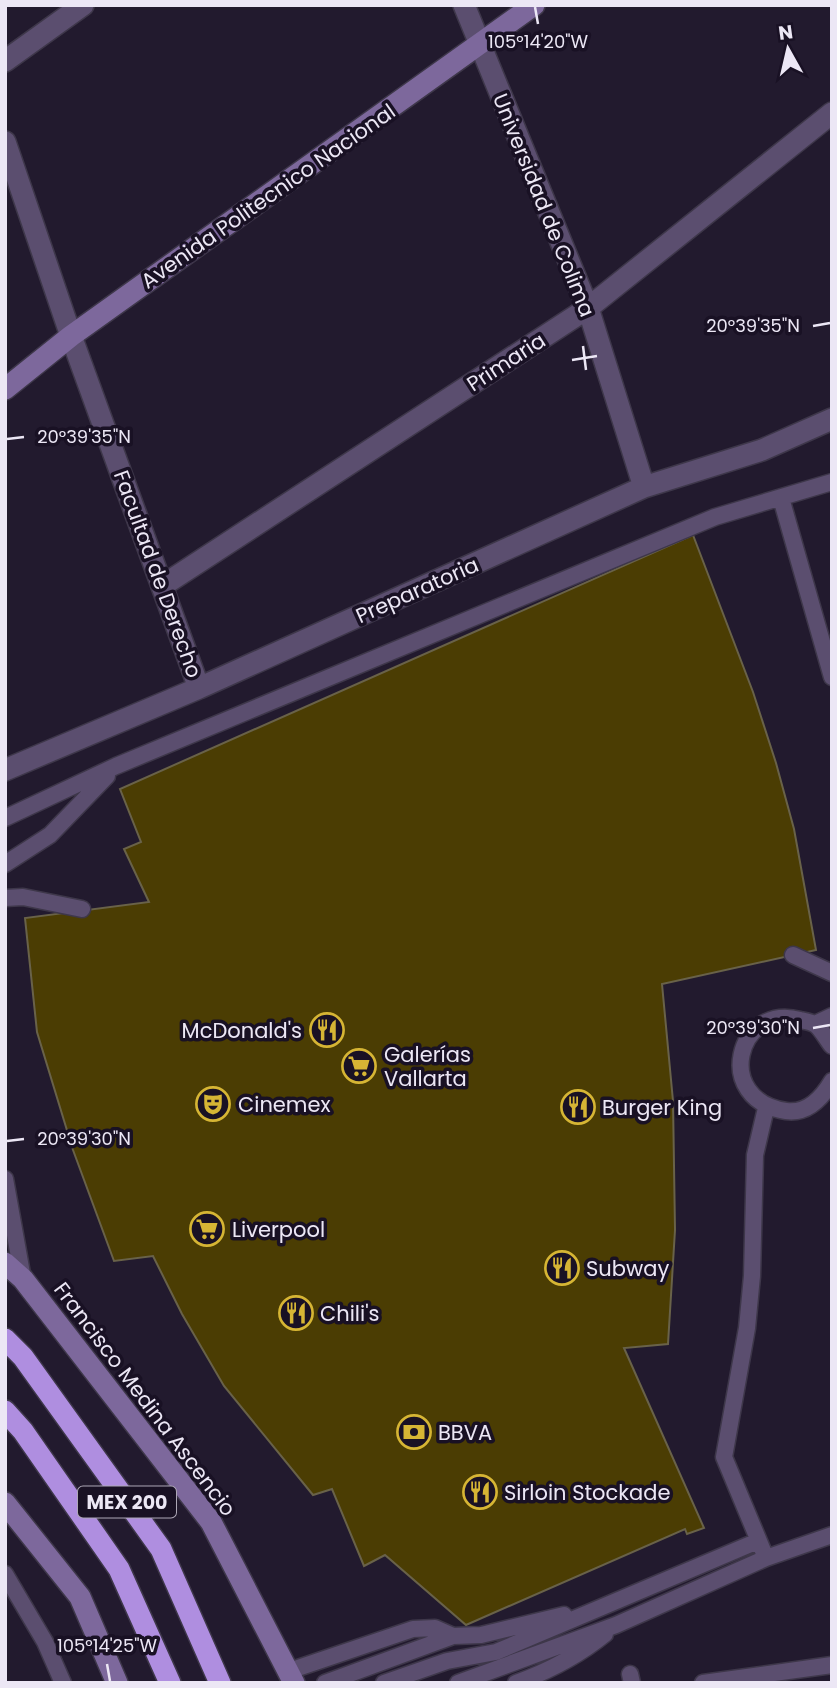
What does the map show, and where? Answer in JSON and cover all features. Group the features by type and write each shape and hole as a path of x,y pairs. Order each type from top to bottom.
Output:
{"highway":[{"name":"MEX 200","path":"5,1339 23,1357 161,1549 220,1683"},
{"name":"MEX 200","path":"5,1411 118,1569 170,1683"}],"main road":[{"name":"Avenida Politecnico Nacional","path":"5,389 71,336 534,5"},
{"name":"Francisco Medina Ascencio","path":"5,1263 23,1279 211,1522 292,1677"},
{"path":"5,1503 80,1597 117,1683"}],"street":[{"path":"5,61 83,5"},
{"name":"Universidad de Colima","path":"464,5 588,308 643,487"},
{"name":"Primaria","path":"162,586 588,308 832,113"},
{"name":"Facultad de Derecho","path":"5,142 71,336 199,688"},
{"name":"Preparatoria","path":"5,770 199,688 643,487 762,450 832,419"}],"lane":[{"path":"5,818 116,766 715,517 832,482"},
{"path":"781,498 832,677"},
{"path":"5,864 50,835 116,766"},
{"path":"5,832 39,804"},
{"path":"5,898 23,897 82,909"},
{"path":"793,955 832,973"},
{"path":"832,1046 815,1024 785,1016 756,1027 740,1055 744,1086 766,1108 794,1112 820,1101 832,1081"},
{"path":"815,1024 832,1016"},
{"path":"766,1108 755,1155 752,1276 747,1328 724,1457 766,1558"},
{"path":"5,1179 23,1279"},
{"path":"458,1683 616,1625 766,1558 832,1535"},
{"path":"384,1683 447,1661 496,1652 758,1541"},
{"path":"5,1574 45,1642 63,1683"},
{"path":"325,1683 453,1636 481,1635 603,1607"},
{"path":"516,1683 541,1674 586,1650 616,1625"},
{"path":"292,1677 414,1629 435,1628 453,1636"},
{"path":"703,1683 832,1665"}],"building":[{"name":"Galerías Vallarta","path":"693,535 753,692 776,763 794,829 816,950 662,984 673,1101 675,1230 668,1344 624,1348 704,1528 687,1534 685,1529 466,1625 385,1555 364,1566 332,1489 313,1495 224,1386 182,1314 153,1256 114,1261 73,1150 37,1032 25,918 149,902 124,849 141,842 120,789"}],"place":[{"name":"McDonald's","path":"327,1030"},
{"name":"Galerías Vallarta","path":"359,1066"},
{"name":"Cinemex","path":"213,1104"},
{"name":"Burger King","path":"578,1107"},
{"name":"Liverpool","path":"207,1229"},
{"name":"Subway","path":"562,1268"},
{"name":"Chili's","path":"296,1313"},
{"name":"BBVA","path":"414,1432"},
{"name":"Sirloin Stockade","path":"480,1492"}]}
